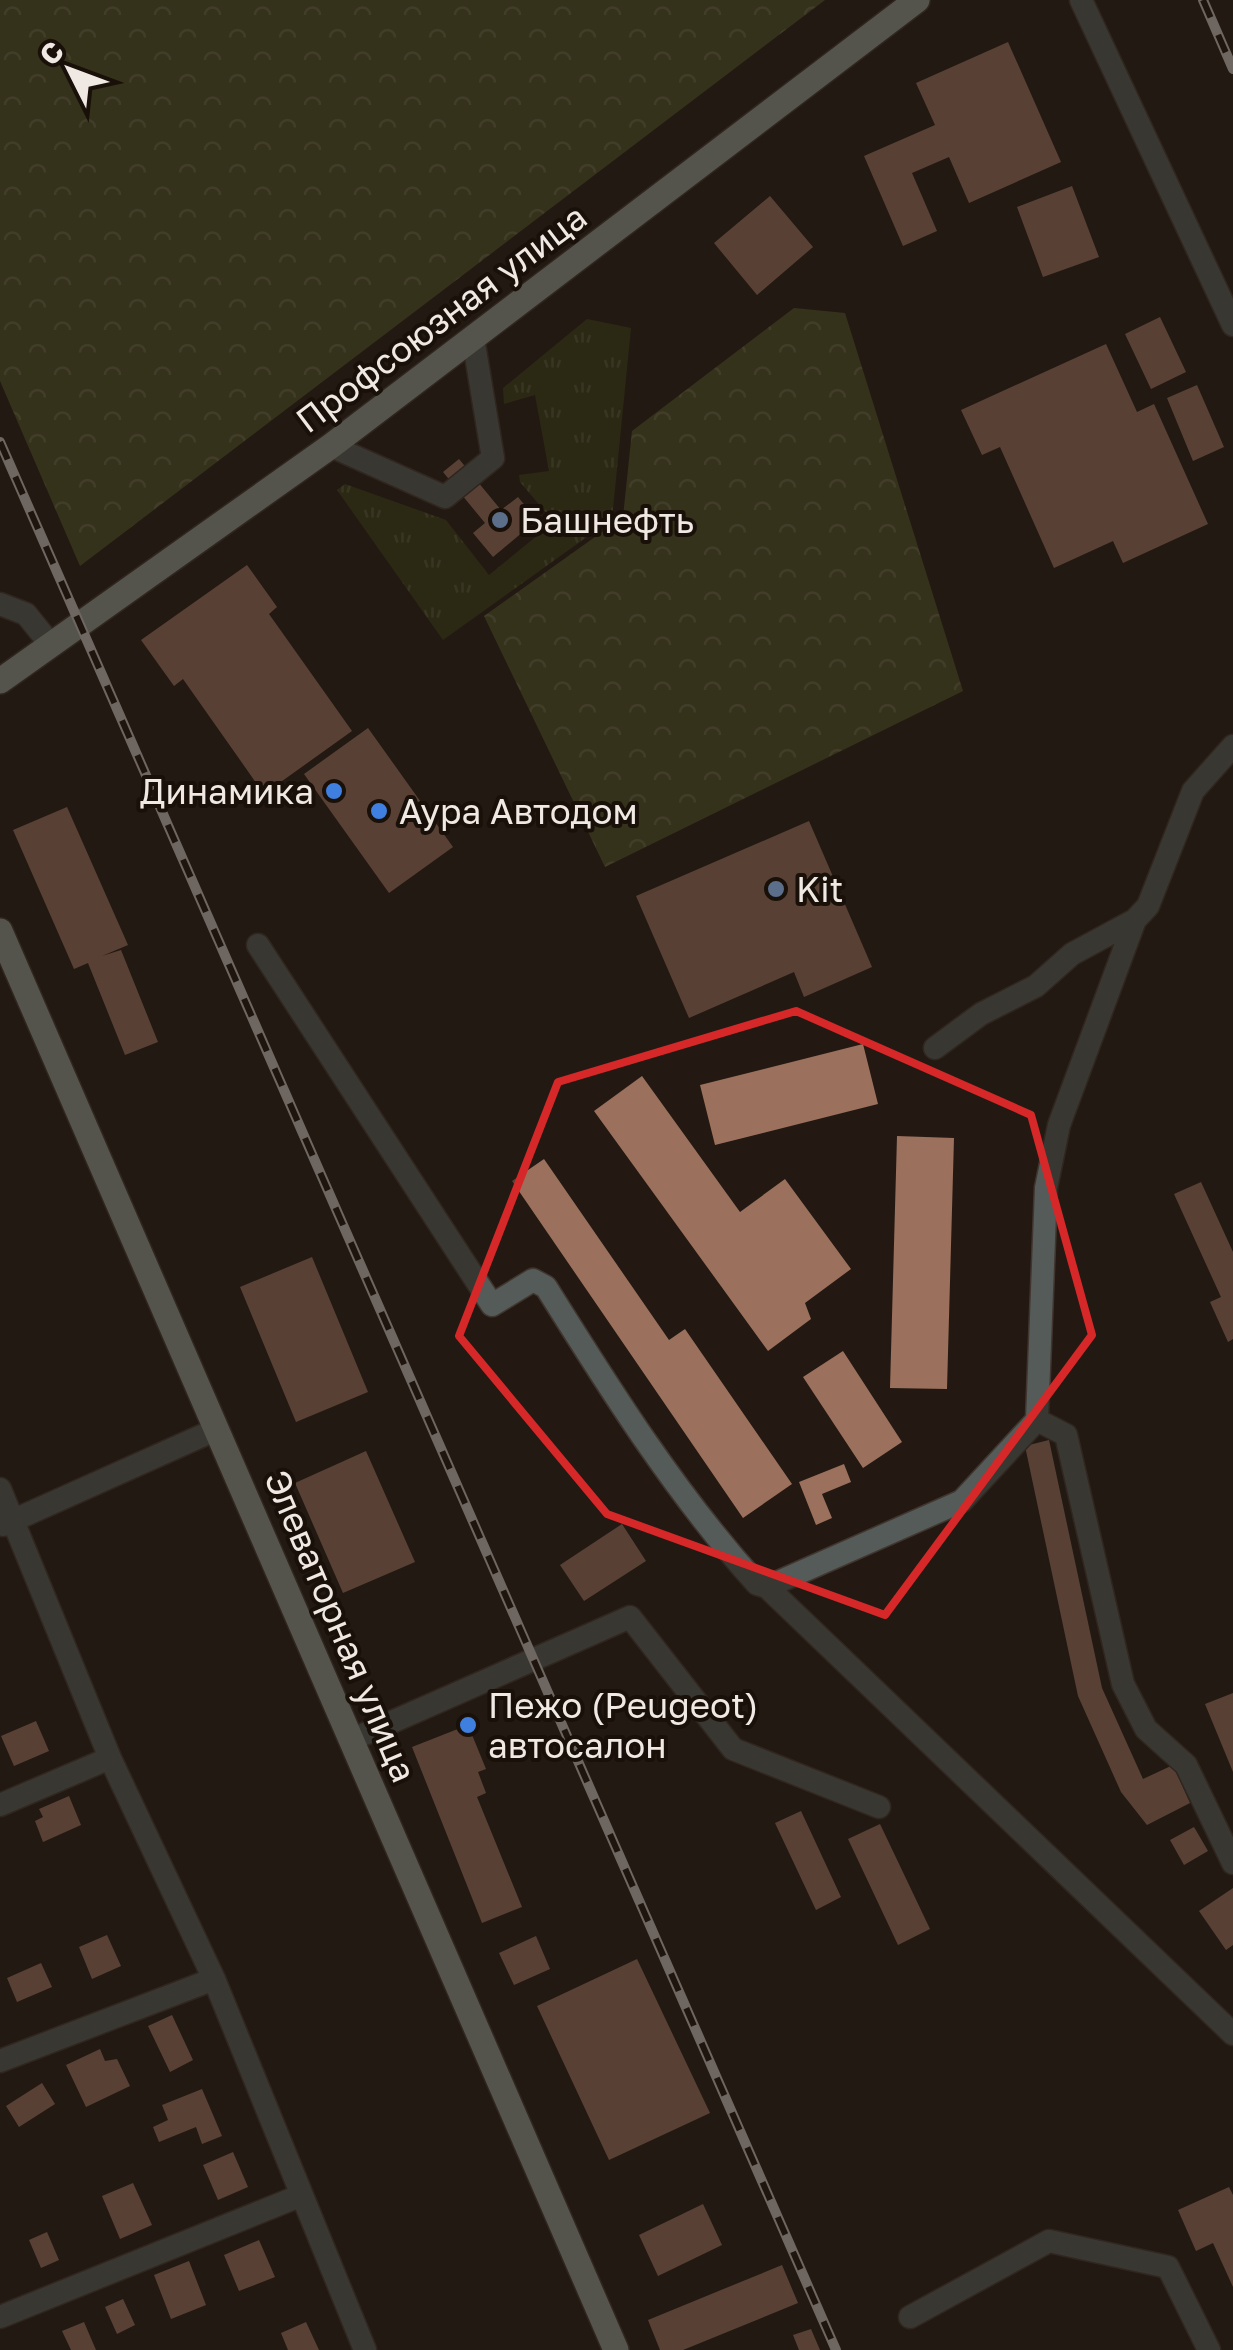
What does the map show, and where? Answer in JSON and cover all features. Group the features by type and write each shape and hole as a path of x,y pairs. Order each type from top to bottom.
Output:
{"main road":[{"name":"Профсоюзная улица","path":"0,680 331,446 917,0"},
{"name":"Элеваторная улица","path":"0,931 616,2350"}],"street":[{"path":"1081,0 1233,325"},
{"path":"331,446 445,497 493,458 473,338"},
{"path":"0,604 26,614 51,645"},
{"path":"935,1048 982,1014 1036,986 1072,954 1135,920 1148,906 1193,790 1233,746"},
{"path":"767,1587 962,1501 1036,1420 1046,1188 1060,1125 1135,920"},
{"path":"258,945 492,1305 533,1280 546,1288 621,1408 708,1529 757,1584 767,1587 1233,2034"},
{"path":"1036,1420 1066,1435 1123,1684 1146,1729 1186,1765 1233,1863"},
{"path":"7,1523 217,1429"},
{"path":"0,1490 7,1523 110,1758 214,1980 365,2350"},
{"path":"351,1740 630,1617 734,1749 879,1807"},
{"path":"0,1804 110,1758"},
{"path":"0,2062 214,1980"},
{"path":"0,2317 302,2195"},
{"path":"910,2317 1049,2240 1168,2266 1209,2350"}],"highlighted area":[{"path":"796,1011 1031,1115 1092,1335 885,1615 607,1514 459,1336 558,1082"}],"green space":[{"path":"0,0 825,0 80,566 0,381"},
{"path":"794,308 845,313 963,691 605,867 484,616 623,517 632,431"},
{"path":"587,319 631,328 612,519 443,640 337,490 345,484 446,520 489,575 554,522 520,482 519,475 549,471 535,395 504,404 503,388"}],"building":[{"path":"1008,42 1061,162 969,203 949,157 912,173 937,231 903,246 864,156 935,125 916,83"},
{"path":"1072,186 1099,257 1043,277 1017,207"},
{"path":"770,196 813,247 757,295 714,243"},
{"path":"1160,317 1186,372 1151,389 1125,334"},
{"path":"1106,344 1137,412 1154,404 1208,524 1123,563 1113,541 1054,568 1000,447 982,455 961,410"},
{"path":"1197,385 1224,447 1193,461 1167,398"},
{"path":"459,459 501,510 518,497 537,520 493,557 473,533 485,523 443,472"},
{"path":"247,565 277,607 269,614 352,731 264,794 183,679 174,686 141,640"},
{"name":"Аура Автодом","path":"368,728 453,847 389,893 304,774"},
{"path":"67,807 128,945 102,956 121,950 158,1042 125,1055 88,963 74,969 13,830"},
{"path":"809,821 872,967 804,997 794,972 689,1018 636,896"},
{"path":"863,1044 878,1104 715,1145 700,1085"},
{"path":"642,1076 740,1212 785,1179 851,1269 805,1303 811,1319 768,1351 594,1111"},
{"path":"897,1136 954,1138 947,1389 890,1388"},
{"path":"544,1159 669,1340 685,1329 792,1484 743,1518 512,1181"},
{"path":"1201,1182 1233,1252 1233,1339 1228,1342 1210,1302 1221,1297 1174,1194"},
{"path":"312,1257 368,1392 296,1422 240,1287"},
{"path":"843,1351 902,1442 863,1468 803,1377"},
{"path":"1049,1440 1102,1688 1143,1779 1173,1765 1190,1803 1147,1825 1121,1792 1078,1696 1025,1446"},
{"path":"366,1451 415,1562 343,1593 295,1483"},
{"path":"844,1464 851,1482 822,1494 832,1518 816,1525 799,1482"},
{"path":"622,1524 646,1561 584,1601 560,1565"},
{"path":"1233,1693 1233,1772 1205,1704"},
{"path":"36,1721 49,1751 14,1766 1,1736"},
{"path":"468,1725 486,1769 478,1772 486,1793 477,1797 522,1907 482,1923 412,1747"},
{"path":"69,1796 81,1825 43,1842 35,1821 43,1817 39,1809"},
{"path":"801,1811 841,1897 816,1910 775,1823"},
{"path":"880,1824 930,1929 898,1945 848,1839"},
{"path":"1194,1827 1208,1851 1184,1865 1170,1840"},
{"path":"1233,1888 1233,1945 1226,1950 1199,1911"},
{"path":"107,1935 121,1966 92,1979 79,1947"},
{"path":"536,1936 550,1969 514,1985 499,1953"},
{"path":"637,1959 710,2113 609,2160 537,2006"},
{"path":"41,1963 52,1987 17,2002 7,1978"},
{"path":"172,2015 193,2060 170,2072 148,2026"},
{"path":"100,2049 105,2061 117,2059 130,2086 86,2107 66,2065"},
{"path":"42,2083 55,2104 19,2127 6,2106"},
{"path":"202,2089 222,2136 202,2144 196,2127 159,2142 153,2127 168,2120 162,2105"},
{"path":"233,2152 248,2187 218,2200 203,2165"},
{"path":"133,2183 152,2225 120,2239 102,2196"},
{"path":"1229,2187 1233,2195 1233,2287 1213,2243 1196,2251 1178,2210"},
{"path":"703,2204 722,2245 658,2276 639,2235"},
{"path":"47,2232 59,2260 41,2268 29,2240"},
{"path":"259,2240 275,2277 239,2291 224,2255"},
{"path":"189,2261 206,2305 171,2319 154,2275"},
{"path":"782,2265 798,2303 683,2350 660,2350 648,2320"},
{"path":"123,2299 135,2325 117,2334 105,2307"},
{"path":"84,2322 96,2350 71,2350 62,2331"},
{"path":"306,2322 319,2350 288,2350 281,2333"},
{"path":"811,2329 820,2350 799,2350 793,2335"}],"railway":[{"path":"1203,0 1233,69"},
{"path":"0,442 836,2350"}],"place":[{"name":"Башнефть","path":"500,520"},
{"name":"Динамика","path":"334,791"},
{"name":"Аура Автодом","path":"379,811"},
{"name":"Kit","path":"776,889"},
{"name":"Пежо (Peugeot) автосалон","path":"468,1725"}]}
